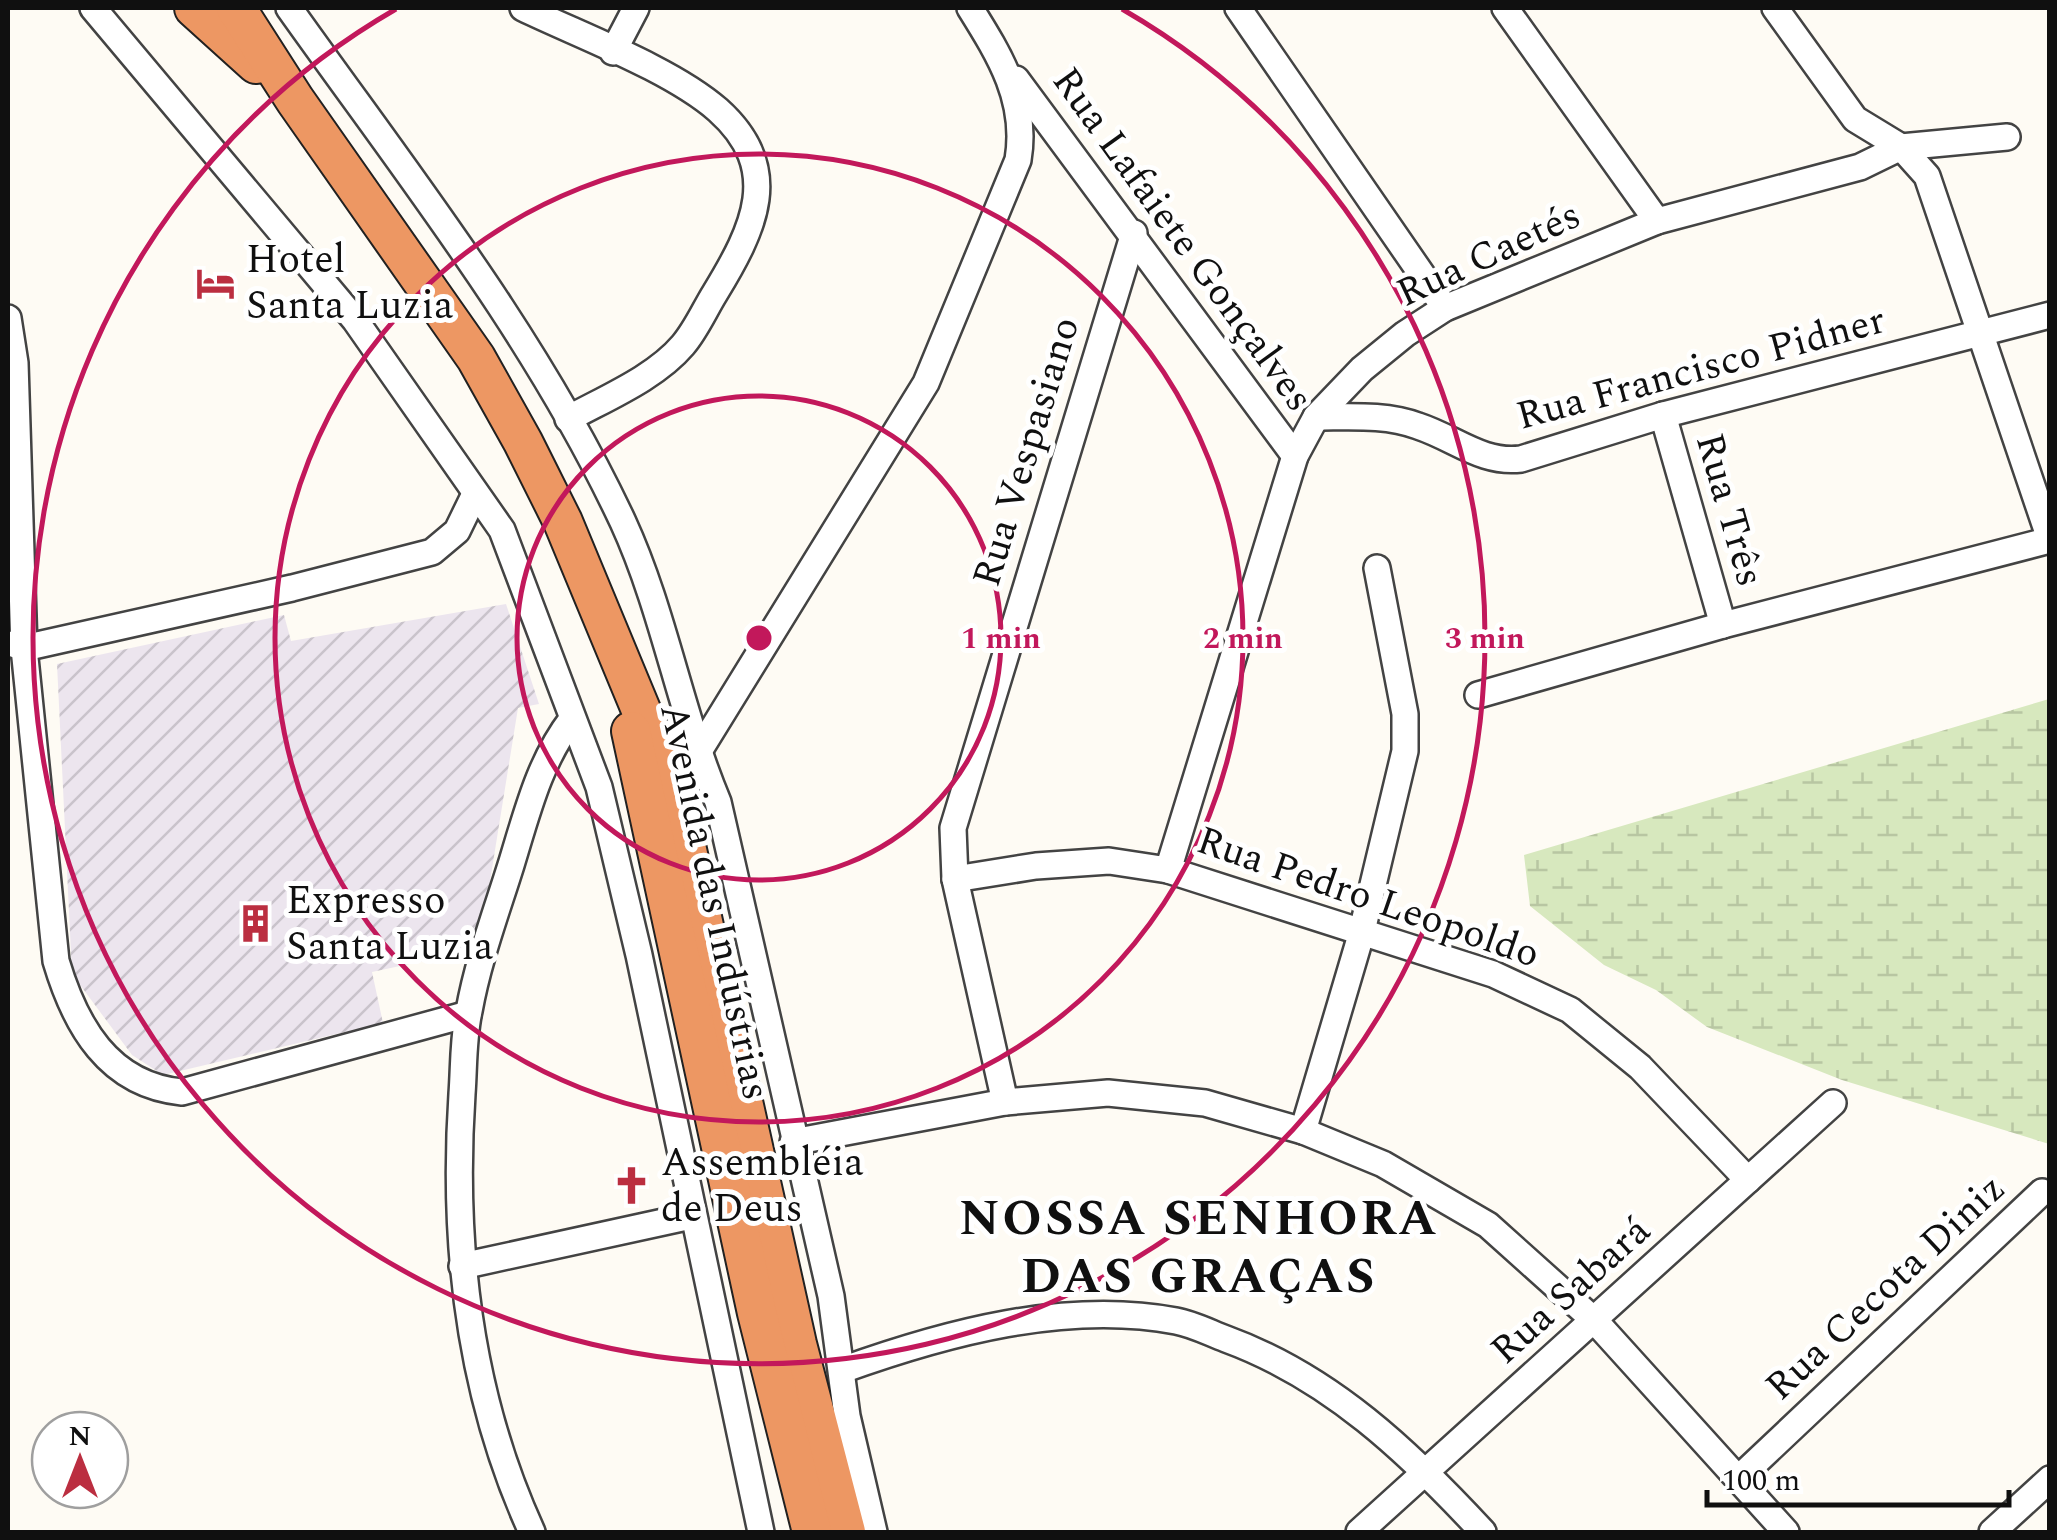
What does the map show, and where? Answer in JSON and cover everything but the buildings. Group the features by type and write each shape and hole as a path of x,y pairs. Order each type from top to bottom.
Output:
{"highway":[{"name":"Avenida das Indústrias","path":"194,8 295,100"},
{"name":"Avenida das Indústrias","path":"236,8 295,100 476,358 562,522 672,787 841,1464 846,1532"},
{"name":"Avenida das Indústrias","path":"612,640 756,1314 812,1532"}],"street":[{"path":"92,8 354,320 502,530 599,787 639,955 691,1216 761,1532"},
{"path":"289,8 514,325 624,525 698,755 718,802 832,1296 842,1370 841,1464 874,1532"},
{"path":"523,8 684,86 718,111 748,146 757,175 756,210 733,262 683,346 639,380 568,418"},
{"path":"613,52 636,8"},
{"path":"672,787 698,755 926,384 1018,160 1022,135 1008,69 970,8"},
{"path":"1238,8 1445,308"},
{"path":"1505,8 1657,221"},
{"path":"1478,695 1723,625 2050,540 1928,176 1901,147 1855,119 1776,8"},
{"name":"Rua Lafaiete Gonçalves","path":"1008,69 1134,233 1295,456"},
{"name":"Rua Caetés","path":"1168,870 1295,456 1316,416 1390,345 1445,308 1657,221 1860,167 1901,147 2007,137"},
{"name":"Rua Vespasiano","path":"1004,1102 955,880 954,828 1134,233"},
{"name":"Rua Francisco Pidner","path":"1316,416 1372,417 1414,424 1500,462 1663,415 2050,315"},
{"path":"8,318 15,363 16,645 56,961 71,1011 96,1046 126,1074 152,1090 182,1092 468,1014"},
{"name":"Rua Três","path":"1663,415 1723,625"},
{"path":"16,645 292,588 432,552 457,532 475,494"},
{"path":"1304,1131 1360,935 1405,751 1405,714 1377,568"},
{"path":"532,1532 509,1482 486,1408 462,1266 457,1174 468,1014 548,751 572,719"},
{"path":"548,751 584,754"},
{"name":"Rua Pedro Leopoldo","path":"955,880 1036,866 1109,861 1168,870 1360,935 1493,974 1570,1010 1640,1067 1748,1180"},
{"path":"639,955 677,948"},
{"path":"658,1052 698,1043"},
{"path":"794,1142 1004,1102 1127,1095 1205,1103 1304,1131 1384,1164 1488,1225 1595,1321 1786,1532"},
{"name":"Rua Sabará","path":"1359,1532 1833,1103"},
{"name":"Rua Cecota Diniz","path":"1738,1479 2042,1192"},
{"path":"462,1266 691,1216"},
{"path":"842,1370 915,1344 1012,1324 1090,1316 1177,1321 1270,1355 1352,1407 1428,1472 1484,1532"},
{"path":"789,1440 807,1458 841,1464"},
{"path":"1992,1532 2050,1479"}],"shaded area":[{"path":"506,604 539,704 518,708 479,949 372,972 383,1023 163,1075 132,1055 72,974 57,664 284,615 291,641"}],"green space":[{"path":"2049,699 2049,1144 1842,1080 1707,1027 1656,990 1604,965 1530,906 1524,855"}],"place":[{"name":"Hotel Santa Luzia","path":"216,283"},
{"name":"Expresso Santa Luzia","path":"256,924"},
{"name":"Assembléia de Deus","path":"631,1186"}],"district":[{"name":"NOSSA SENHORA DAS GRAÇAS","path":"1199,1248"}]}
